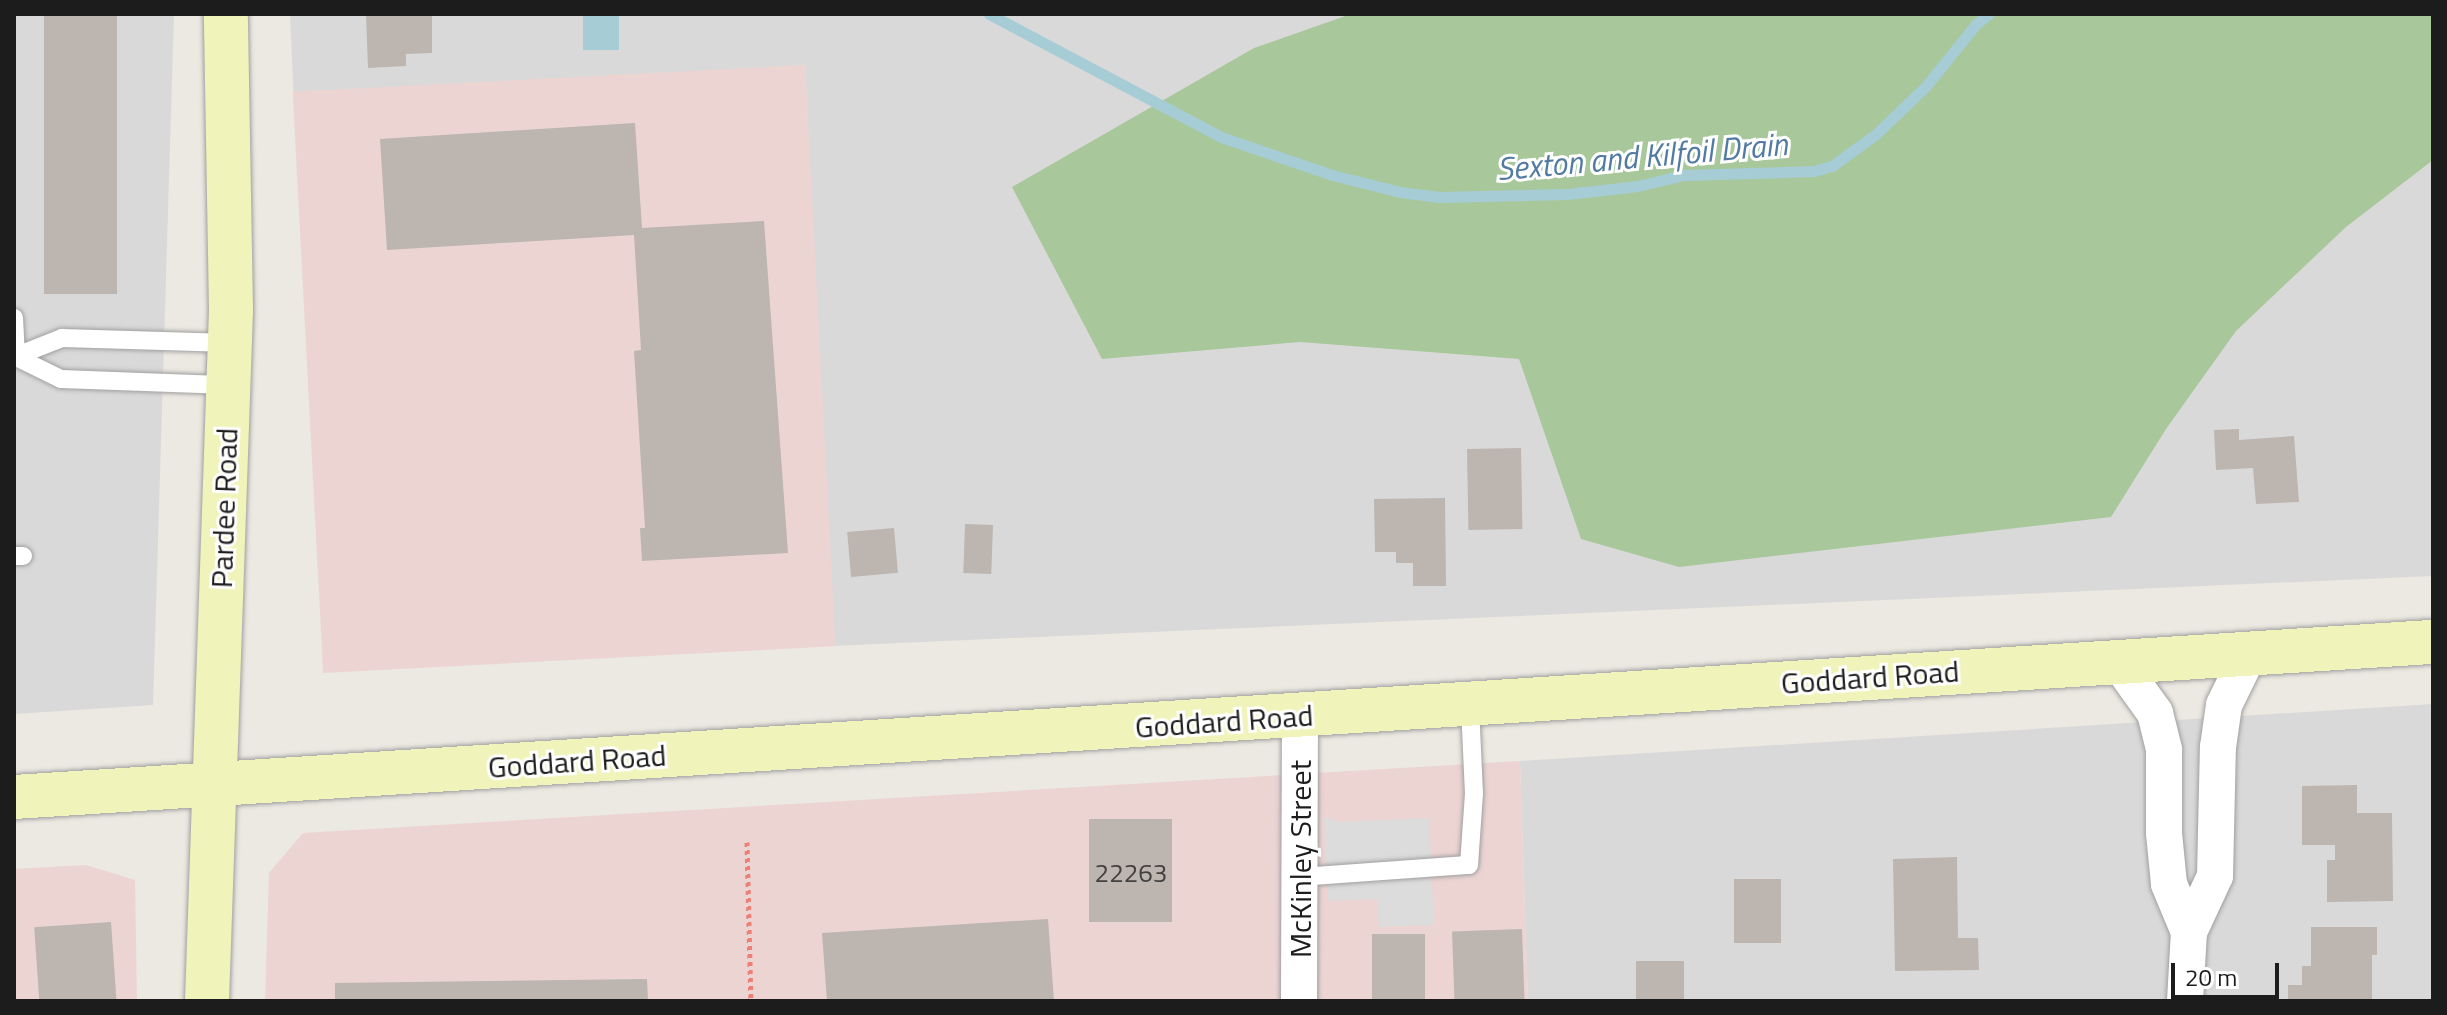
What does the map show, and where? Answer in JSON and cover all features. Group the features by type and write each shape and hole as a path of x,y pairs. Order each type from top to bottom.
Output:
{"main road":[{"name":"Pardee Road","path":"207,1001 230,343 226,14"},
{"name":"Goddard Road","path":"14,797 2433,642"}],"street":[{"path":"2185,1001 2189,932 2215,876 2224,705 2249,654"},
{"path":"2117,660 2155,713 2164,750 2164,833 2169,884 2189,932"},
{"name":"McKinley Street","path":"1299,1001 1300,716"}],"lane":[{"path":"14,318 15,357"},
{"path":"15,357 62,338 230,343"},
{"path":"15,357 61,379 228,385"},
{"path":"1300,877 1469,865 1474,794 1470,705"}],"path":[{"path":"747,842 751,1001"}],"shaded area":[{"path":"14,14 174,14 153,705 14,714"},
{"path":"290,14 2433,14 2433,576 832,646 805,65 294,105"},
{"path":"805,65 835,646 323,673 293,92"},
{"path":"2433,704 2433,1001 1528,1001 1520,761"},
{"path":"1520,761 1528,1001 265,1001 269,873 303,833"},
{"path":"1324,817 1338,822 1429,818 1434,925 1379,927 1377,899 1328,901"},
{"path":"86,865 135,880 137,1001 14,1001 14,869"}],"green space":[{"path":"1351,14 2433,14 2433,160 2346,227 2236,331 2166,429 2111,517 1679,567 1581,539 1519,359 1300,342 1102,359 1012,187 1254,48"}],"water":[{"path":"583,14 619,14 619,50 583,50"}],"building":[{"path":"44,14 117,14 117,294 44,294"},
{"path":"366,14 432,14 432,53 406,54 406,66 368,68"},
{"path":"635,123 642,228 764,221 788,553 642,561 640,528 645,528 634,351 641,350 634,235 387,250 380,139"},
{"path":"2239,429 2239,440 2294,436 2299,502 2256,504 2253,468 2216,470 2214,430"},
{"path":"1521,448 1522,529 1468,530 1467,449"},
{"path":"1445,498 1446,586 1413,586 1413,563 1396,563 1396,552 1375,552 1374,499"},
{"path":"965,524 993,525 991,574 963,573"},
{"path":"894,528 898,573 851,577 847,532"},
{"path":"2357,785 2357,813 2392,813 2393,901 2327,902 2327,860 2335,860 2335,845 2302,845 2302,786"},
{"path":"1089,819 1172,819 1172,922 1089,922"},
{"path":"1957,857 1958,938 1978,938 1979,970 1895,971 1893,859"},
{"path":"1734,879 1781,879 1781,943 1734,943"},
{"path":"1048,919 1054,1001 827,1001 822,933"},
{"path":"111,922 117,1001 39,1001 34,927"},
{"path":"2311,927 2377,927 2377,955 2372,955 2372,1001 2288,1001 2288,985 2302,985 2302,966 2311,966"},
{"path":"1522,929 1525,1001 1454,1001 1452,931"},
{"path":"1372,934 1425,934 1425,1001 1372,1001"},
{"path":"1636,961 1684,961 1684,1001 1636,1001"},
{"path":"647,979 648,1001 335,1001 335,983"}],"waterway":[{"name":"Sexton and Kilfoil Drain","path":"989,14 1221,137 1332,175 1400,192 1440,197 1567,194 1638,186 1683,175 1814,171 1832,166 1876,134 1926,86 1976,24 1989,14"}]}
